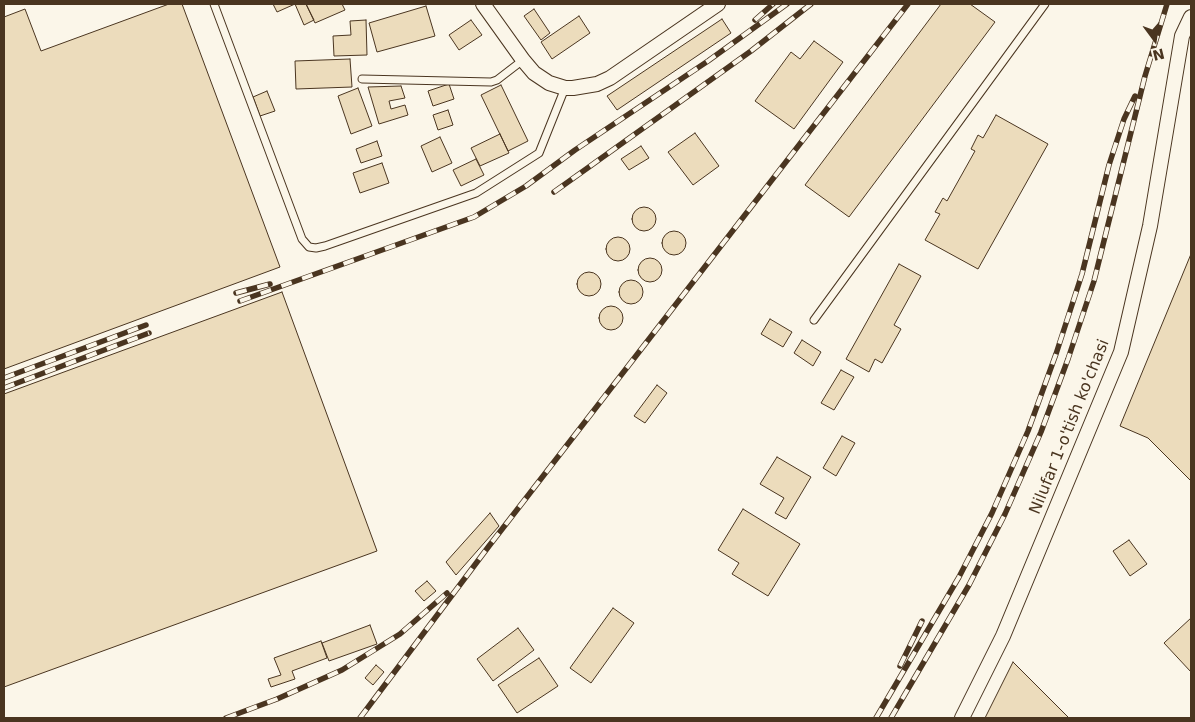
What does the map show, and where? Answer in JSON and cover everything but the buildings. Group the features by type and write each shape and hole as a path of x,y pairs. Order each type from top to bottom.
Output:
{"street":[{"path":"483,4 522,60 542,79 564,88 589,86 610,78 718,4"},
{"name":"Nilufar 1-o'tish ko'chasi","path":"962,718 1003,636 1121,352 1150,226 1182,36 1191,17"}],"lane":[{"path":"214,4 302,239 309,246 316,248 476,193 539,153 564,88"},
{"path":"814,320 1044,4"},
{"path":"362,79 491,82 497,80 522,60"}],"railway":[{"path":"755,20 773,4"},
{"path":"240,301 474,217 526,186 575,150 708,61 787,4"},
{"path":"554,192 751,51 811,4"},
{"path":"360,718 489,546 908,4"},
{"path":"891,718 969,585 1005,514 1041,432 1094,281 1145,76 1167,4"},
{"path":"876,718 959,577 992,513 1028,431 1082,274 1109,165 1124,119 1135,96"},
{"path":"236,293 270,284"},
{"path":"4,378 146,325"},
{"path":"4,388 149,333"},
{"path":"226,718 277,699 342,670 400,634 447,593"},
{"path":"900,666 922,621"}]}
